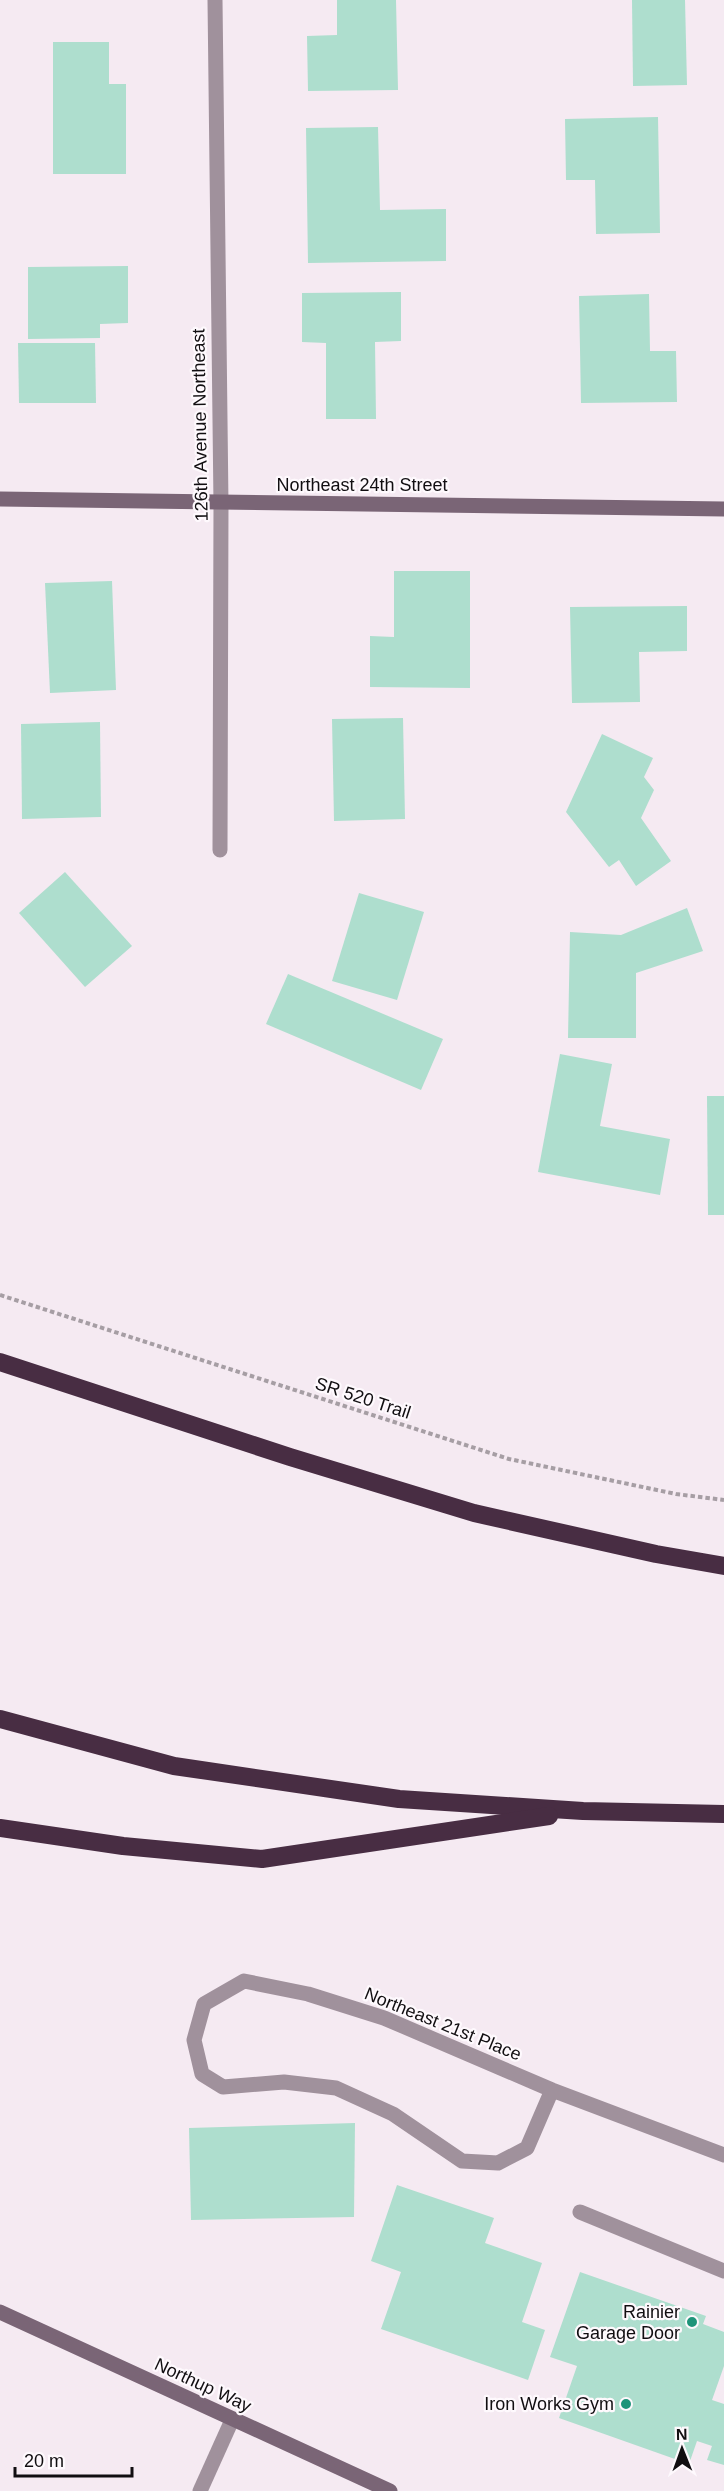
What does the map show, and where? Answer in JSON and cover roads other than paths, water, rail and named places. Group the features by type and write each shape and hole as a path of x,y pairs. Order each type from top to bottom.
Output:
{"highway":[{"path":"0,1362 290,1457 474,1513 656,1554 724,1566"},
{"path":"0,1719 174,1766 399,1799 584,1811 724,1814"},
{"path":"0,1828 123,1846 262,1859 584,1811"}],"street":[{"name":"126th Avenue Northeast","path":"215,0 221,504 220,850"},
{"name":"Northeast 24th Street","path":"0,499 221,504 724,509"},
{"name":"Northeast 21st Place","path":"552,2090 527,2148 498,2163 462,2161 393,2114 336,2088 284,2082 223,2087 202,2074 194,2040 204,2004 244,1981 308,1994 384,2018 552,2090 724,2155"},
{"path":"580,2212 724,2271"},
{"name":"Northup Way","path":"0,2313 390,2491"},
{"path":"200,2491 232,2420"}],"place":[{"name":"Rainier Garage Door","path":"692,2322"},
{"name":"Iron Works Gym","path":"626,2404"}]}
